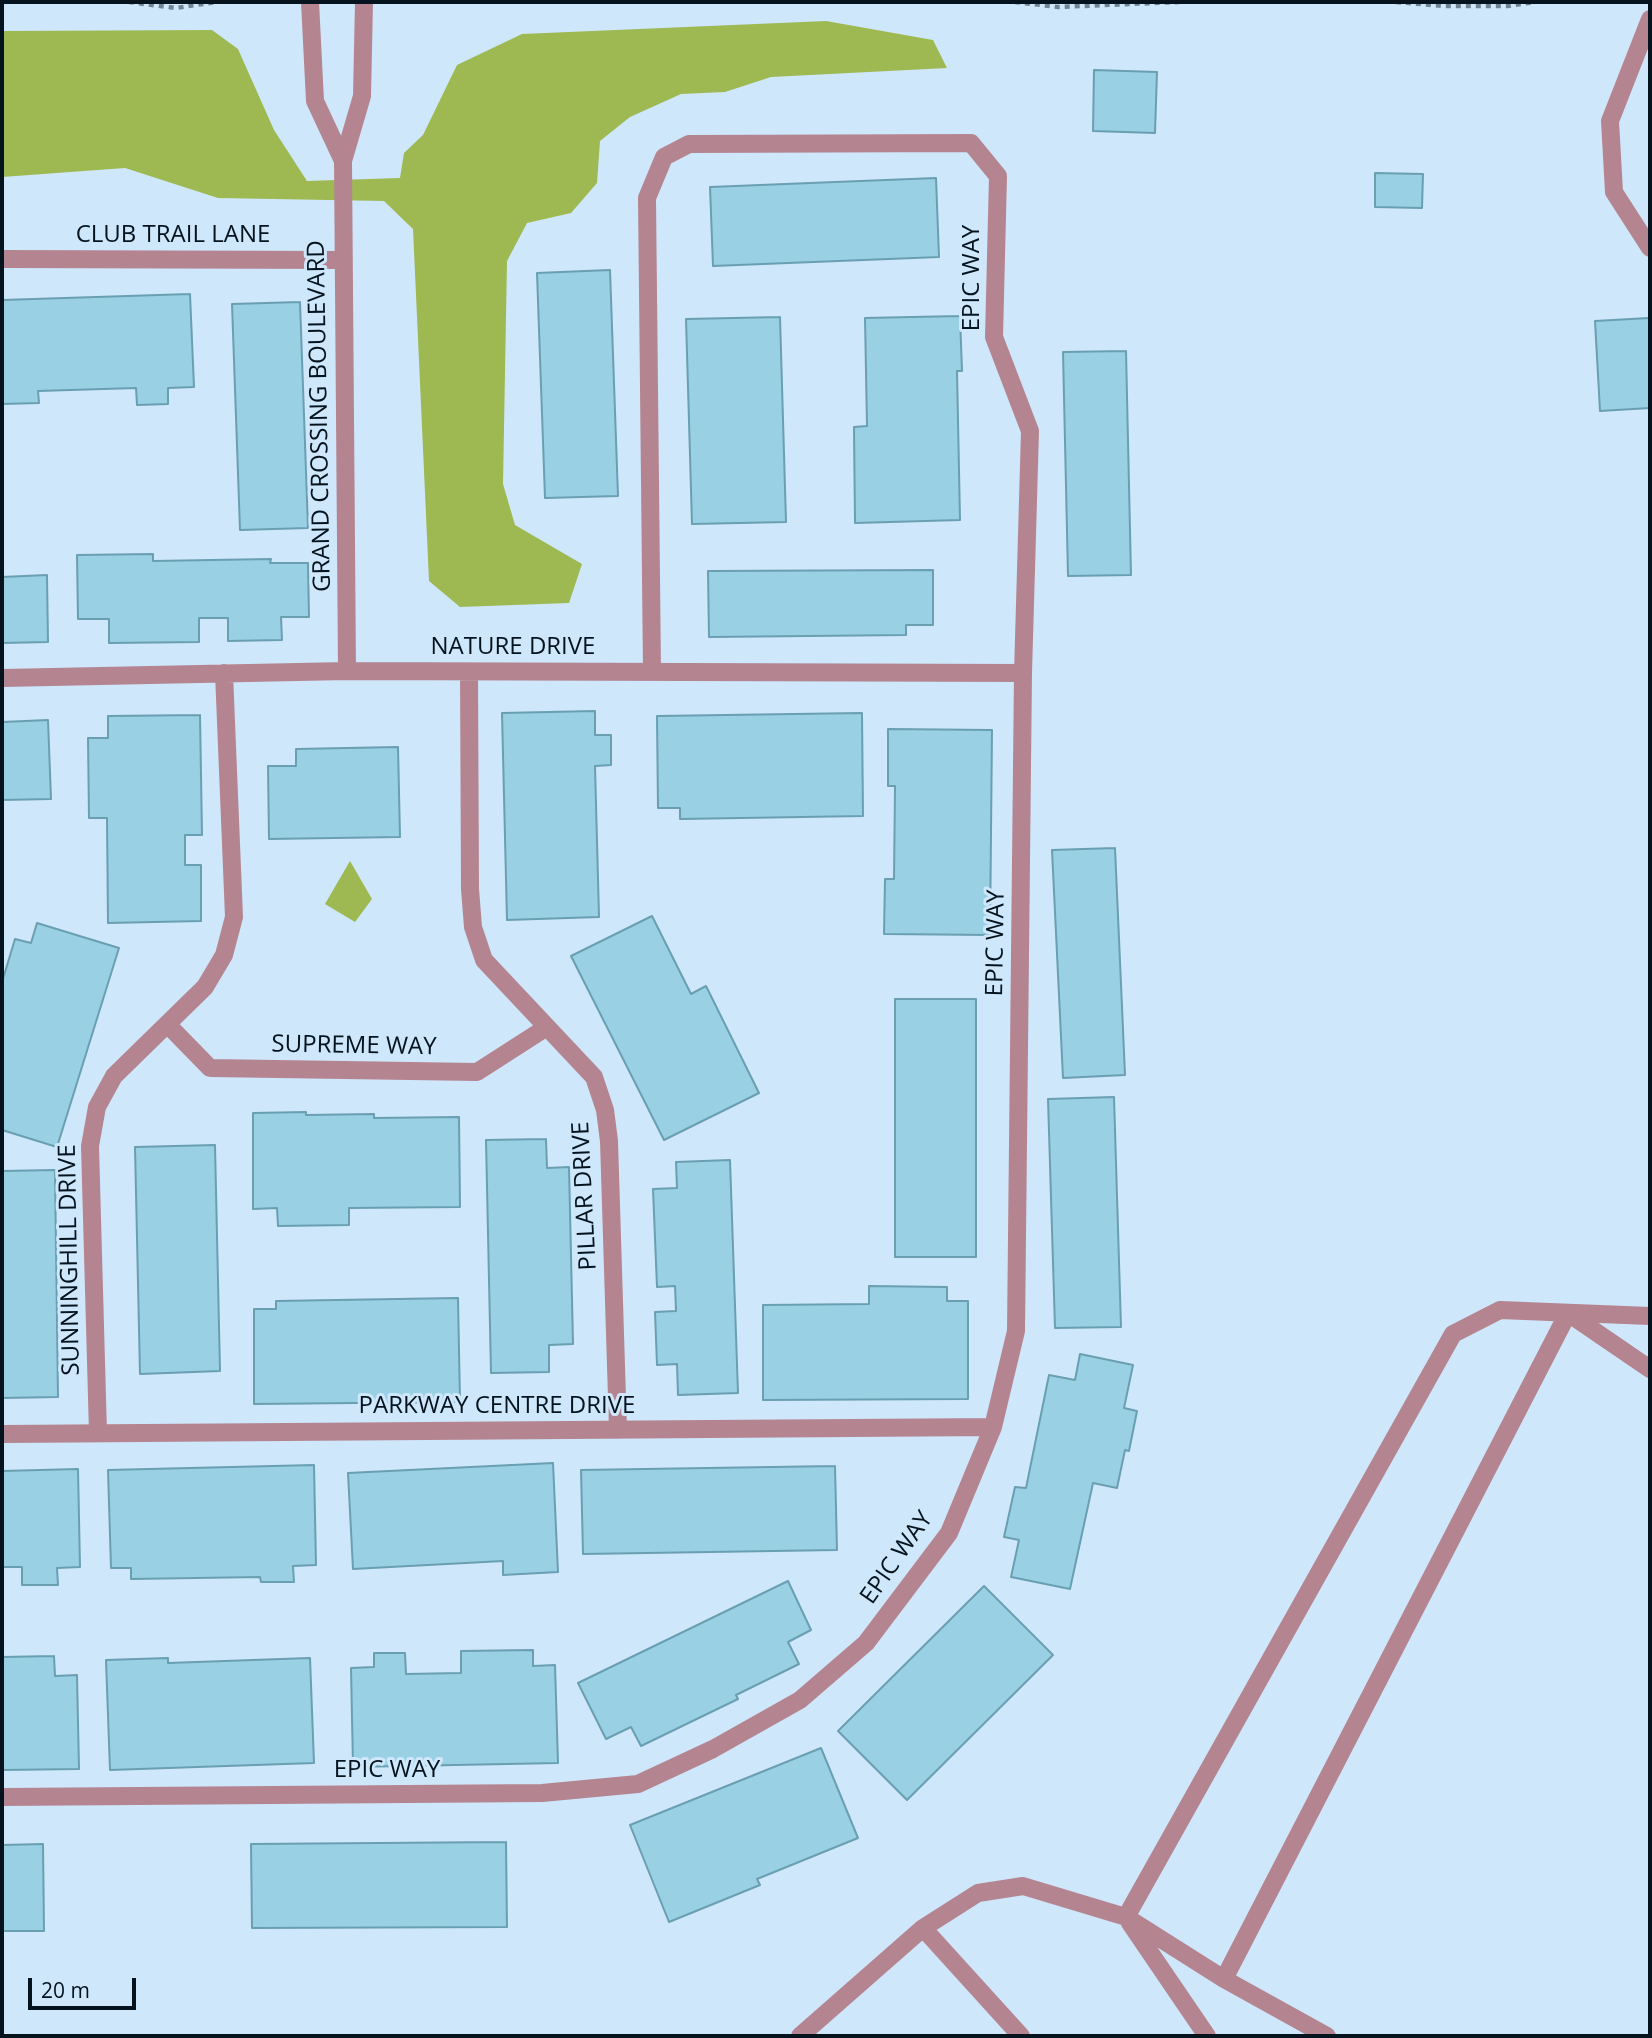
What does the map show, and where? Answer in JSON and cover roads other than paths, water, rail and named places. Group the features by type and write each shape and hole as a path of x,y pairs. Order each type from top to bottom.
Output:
{"street":[{"name":"GRAND CROSSING BOULEVARD","path":"310,2 315,101 342,161"},
{"name":"GRAND CROSSING BOULEVARD","path":"347,671 342,161 362,96 365,2"},
{"path":"1650,19 1611,121 1614,192 1650,248"},
{"name":"EPIC WAY","path":"2,1797 542,1793 638,1784 713,1749 800,1700 866,1643 949,1533 993,1427 1016,1331 1023,673 1030,431 994,337 998,176 971,143 689,144 664,157 647,198 652,672"},
{"name":"CLUB TRAIL LANE","path":"2,260 343,260"},
{"name":"NATURE DRIVE","path":"2,678 347,671 1023,673"},
{"name":"PILLAR DRIVE","path":"469,672 470,889 473,928 484,960 594,1077 606,1110 618,1430"},
{"name":"SUNNINGHILL DRIVE","path":"98,1433 90,1146 97,1107 114,1076 205,987 224,956 234,917 224,673"},
{"name":"SUPREME WAY","path":"167,1024 210,1068 477,1072 547,1027"},
{"path":"1126,1917 1452,1334 1500,1310 1650,1316"},
{"path":"1568,1313 1650,1369"},
{"path":"1224,1979 1568,1313"},
{"name":"PARKWAY CENTRE DRIVE","path":"2,1434 993,1427"},
{"path":"800,2036 923,1928 978,1893 1023,1886 1126,1917 1224,1979 1327,2036"},
{"path":"1126,1917 1207,2036"},
{"path":"923,1928 1021,2036"}]}
